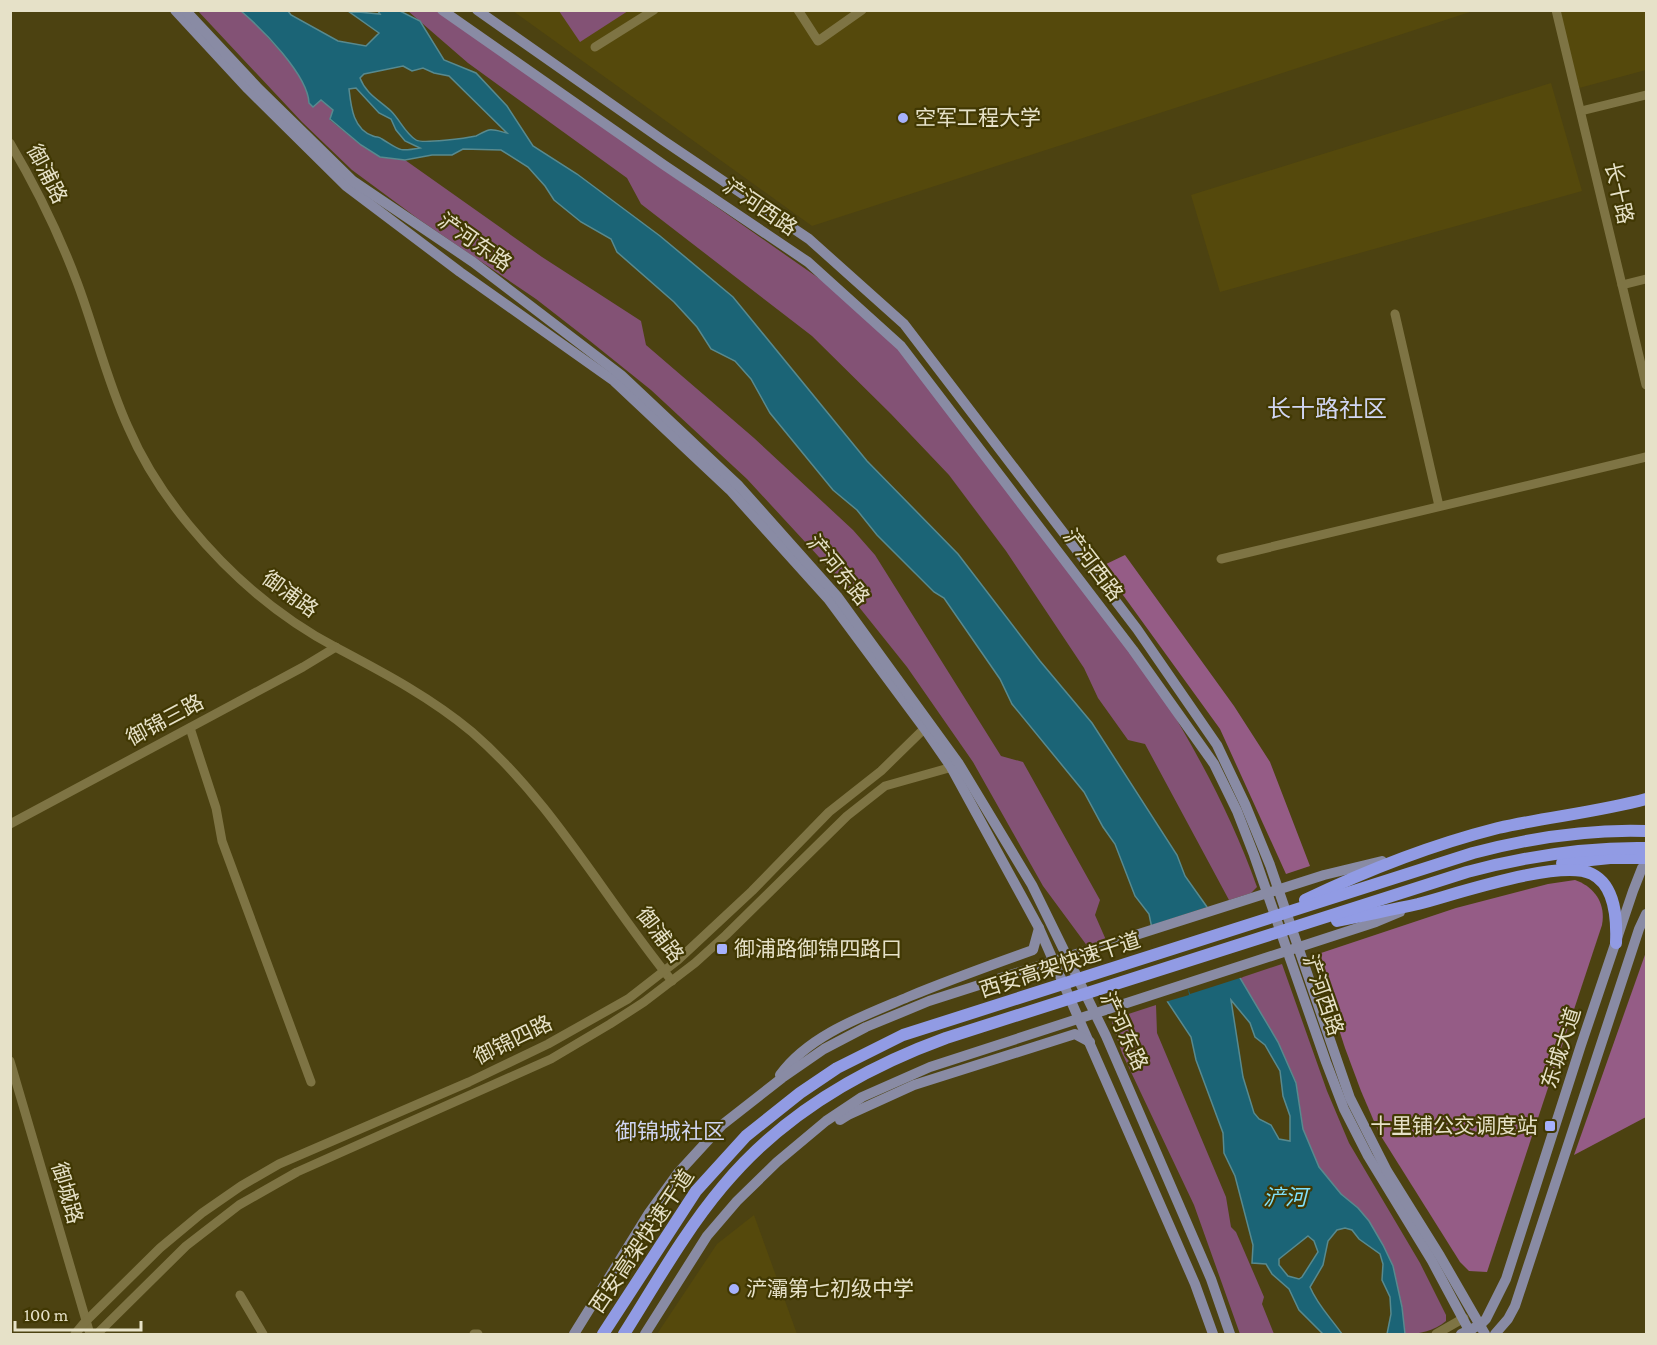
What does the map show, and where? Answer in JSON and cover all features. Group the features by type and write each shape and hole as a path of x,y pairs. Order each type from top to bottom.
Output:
{"highway":[{"path":"1319,897 1400,857 1498,828 1647,799"},
{"name":"西安高架快速干道","path":"603,1335 696,1191 746,1137 800,1093 837,1068 903,1035 1255,923 1319,897 1482,851 1527,840 1593,832 1647,831"},
{"name":"西安高架快速干道","path":"624,1335 698,1218 738,1169 780,1129 829,1094 882,1064 935,1042 1328,920 1467,872 1541,855 1596,849 1647,848"},
{"path":"1328,920 1419,903 1519,871 1542,866 1610,858 1647,858"},
{"path":"1474,886 1564,870 1576,869 1587,872 1601,881 1612,901 1617,921 1616,943"}],"main road":[{"name":"浐河东路","path":"175,10 248,89 345,186 460,272 614,381 730,490 829,600 928,726"},
{"name":"浐河东路","path":"185,10 257,87 353,181 473,262 621,375 739,486 837,596 955,766 1032,885 1106,1036 1211,1279 1230,1335"},
{"name":"浐河西路","path":"442,10 808,262 901,346 1133,650 1214,764 1251,845 1314,1030 1344,1109 1368,1156 1464,1318 1467,1333"},
{"name":"浐河西路","path":"477,10 655,135 809,238 904,324 1130,619 1217,745 1270,864 1339,1070 1354,1106 1388,1171 1482,1330"},
{"name":"浐河东路","path":"955,766 1039,928 1195,1284 1214,1335"},
{"path":"1647,824 1647,838"},
{"path":"574,1335 649,1213 678,1173 722,1125 773,1084 824,1049 866,1027 929,1001 1324,875 1400,857"},
{"name":"东城大道","path":"1482,1330 1506,1279 1581,1045 1639,875 1647,863"},
{"path":"646,1332 707,1236 737,1201 777,1162 826,1121 862,1097 930,1067 1376,922 1419,903"},
{"name":"东城大道","path":"1496,1335 1515,1306 1639,929 1647,914"},
{"path":"773,1084 792,1060 848,1022 1033,950 1039,928"},
{"path":"777,1162 848,1114 914,1085 1075,1034 1090,1042"},
{"path":"1467,1333 1482,1330"}],"street":[{"path":"595,47 654,10"},
{"path":"798,10 818,41 862,10"},
{"name":"长十路","path":"1556,10 1647,385"},
{"path":"1581,111 1647,95"},
{"name":"御浦路","path":"10,143 50,219 76,279 109,379 128,427 145,461 194,531 245,584 277,610 336,647 418,693 445,711 491,750 529,790 556,824 672,981"},
{"path":"1622,285 1647,279"},
{"path":"1395,314 1439,506"},
{"path":"1221,560 1647,457"},
{"name":"御锦三路","path":"10,824 303,667 336,647"},
{"name":"御锦四路","path":"75,1335 85,1322 160,1248 202,1213 241,1186 279,1164 469,1082 548,1044 628,999 665,972 752,891 830,812 881,771 928,726"},
{"path":"190,728 216,808 222,841 311,1082"},
{"name":"御锦四路","path":"97,1335 186,1246 239,1204 297,1172 551,1059 610,1024 695,963 847,816 874,793 894,783 955,766"},
{"name":"御城路","path":"10,1061 90,1335"},
{"path":"240,1295 263,1335"},
{"path":"1438,1334 1464,1318"}],"shaded area":[{"path":"198,11 241,11 254,22 296,69 309,94 333,110 330,120 361,145 380,157 405,160 542,257 641,321 646,345 754,438 853,530 875,555 1001,756 1023,762 1100,900 1095,915 1106,940 1088,947 1043,886 973,762 907,667 819,557 747,479 651,390 590,341 536,299 417,218 352,170 302,122"},
{"path":"408,11 437,11 837,291 905,350 1162,695 1226,812 1257,887 1251,893 1229,900 1145,744 1128,740 1098,698 1084,668 1006,551 949,475 891,414 812,336 641,204 627,178 468,63"},
{"name":"空军工程大学","path":"513,11 1473,11 812,226"},
{"path":"559,11 628,11 580,42"},
{"path":"1560,11 1646,11 1646,70 1579,88"},
{"path":"1551,83 1582,191 1220,292 1191,195"},
{"path":"1125,555 1234,706 1270,762 1310,866 1286,874 1220,729 1102,566"},
{"path":"1575,880 1588,887 1598,897 1603,917 1602,925 1487,1272 1469,1271 1460,1262 1379,1133 1345,1048 1315,955 1456,908 1548,884"},
{"path":"1646,952 1646,1117 1574,1155"},
{"path":"1282,964 1327,1091 1349,1143 1420,1263 1446,1315 1446,1321 1432,1330 1405,1334 1393,1266 1369,1221 1341,1194 1319,1167 1303,1129 1296,1082 1278,1042 1240,978"},
{"path":"1156,1005 1157,1033 1226,1197 1231,1227 1236,1232 1264,1297 1262,1304 1274,1334 1240,1334 1194,1205 1122,1053 1112,1023 1113,1019"},
{"name":"浐灞第七初级中学","path":"754,1215 797,1334 657,1334 717,1244"}],"water":[{"name":"浐河","path":"241,11 288,11 291,15 338,41 366,46 379,33 348,11 380,14 378,11 400,11 420,21 444,60 476,73 507,106 533,146 577,174 660,236 733,297 867,461 958,554 1040,661 1092,723 1177,855 1185,876 1207,907 1240,978 1278,1042 1296,1083 1303,1129 1319,1167 1341,1194 1369,1221 1383,1245 1393,1266 1405,1334 1387,1334 1391,1314 1390,1297 1382,1280 1383,1264 1380,1254 1359,1239 1352,1230 1345,1228 1337,1230 1328,1241 1323,1265 1310,1287 1342,1334 1323,1334 1299,1310 1289,1289 1272,1274 1266,1264 1252,1263 1253,1245 1235,1176 1224,1153 1223,1133 1196,1060 1191,1037 1167,1001 1149,914 1135,896 1115,844 1084,792 1012,704 1000,679 944,598 934,592 877,535 857,510 833,490 770,413 751,379 735,361 711,349 697,327 674,302 617,252 611,239 581,222 554,200 528,167 501,150 463,149 452,155 432,155 405,160 380,157 361,145 330,119 333,110 321,100 313,107 309,103 307,92 293,66","holes":["403,66 412,71 423,68 449,76 507,133 491,130 464,138 416,140 391,111 366,88 360,78 364,74","356,88 379,113 391,119 405,141 420,148 400,149 366,133 354,117 349,89","1231,1000 1250,1023 1255,1037 1265,1045 1280,1071 1283,1096 1290,1116 1290,1141 1279,1139 1271,1125 1259,1119 1254,1113 1243,1077","1308,1236 1314,1241 1318,1252 1299,1279 1288,1276 1279,1265 1279,1259"]}],"pier":[{"path":"1210,906 1243,977 1190,994 1188,988 1189,995 1165,1002 1156,978 1149,926"}],"place":[{"name":"空军工程大学","path":"903,118"},
{"name":"御浦路御锦四路口","path":"722,949"},
{"name":"十里铺公交调度站","path":"1550,1126"},
{"name":"浐灞第七初级中学","path":"734,1289"}],"district":[{"name":"长十路社区","path":"1327,409"},
{"name":"御锦城社区","path":"670,1131"}]}
